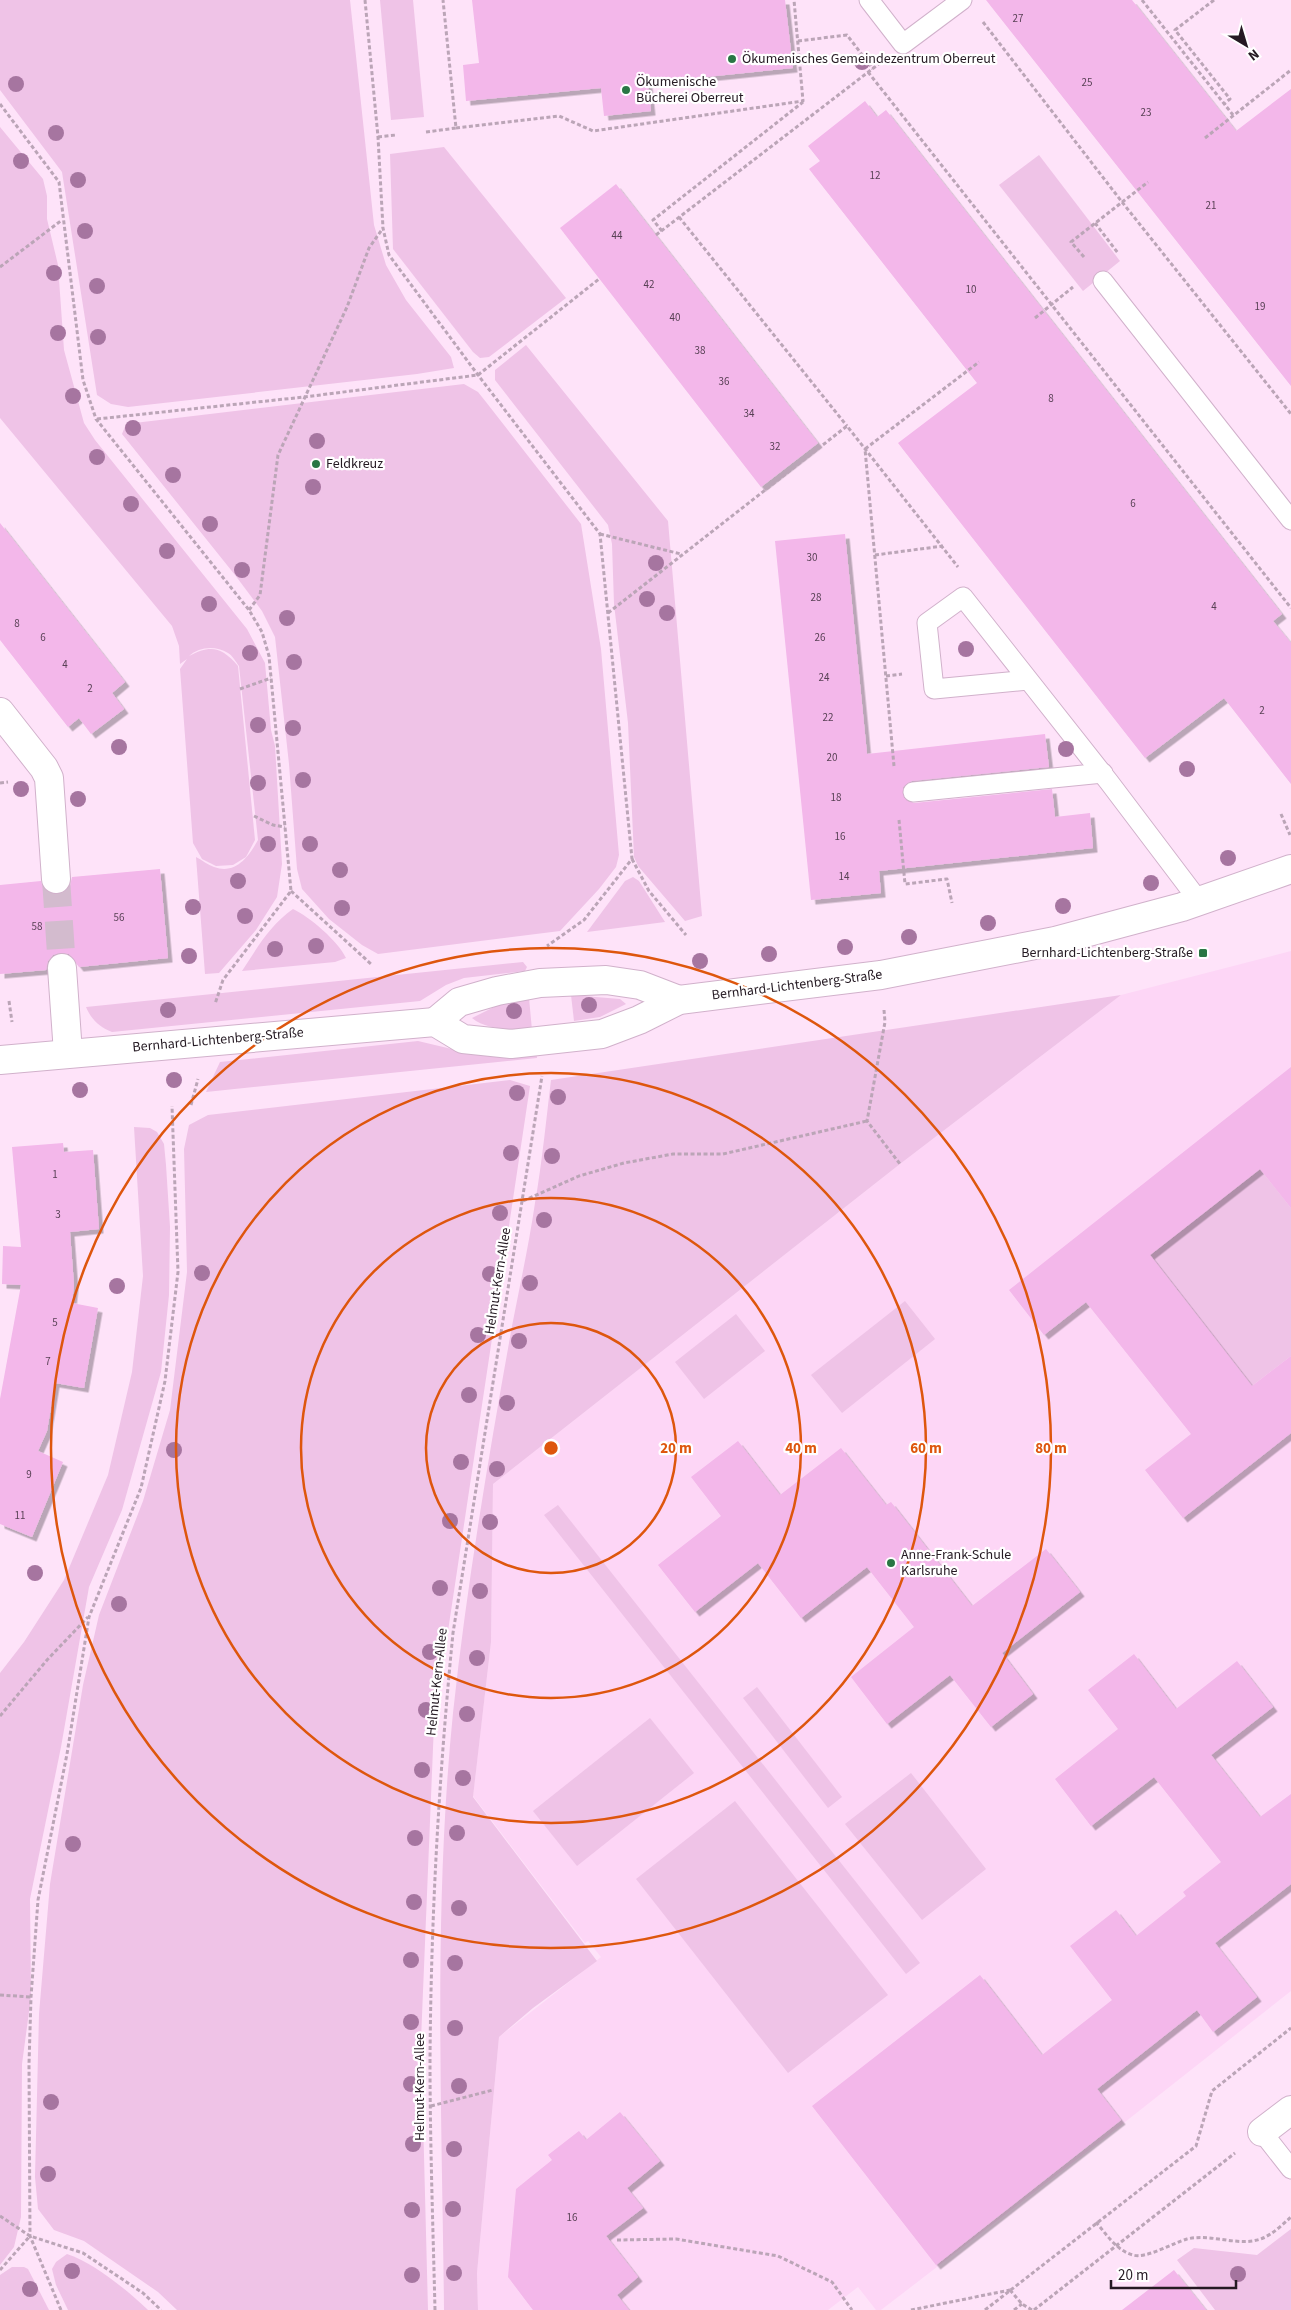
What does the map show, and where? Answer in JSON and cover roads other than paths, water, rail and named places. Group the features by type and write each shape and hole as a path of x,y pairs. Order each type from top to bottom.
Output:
{"street":[{"path":"0,712 44,768 49,778 56,879"},
{"name":"Bernhard-Lichtenberg-Straße","path":"435,1022 463,1039 511,1044 602,1034 639,1020 679,1000 881,975 1055,941 1199,901 1291,869"},
{"path":"62,968 68,1053"},
{"name":"Bernhard-Lichtenberg-Straße","path":"0,1060 435,1022 459,1002 497,991 540,983 606,980 640,985 679,1000"},
{"path":"1262,2132 1291,2110"}],"lane":[{"path":"868,0 903,44 962,0"},
{"path":"1103,281 1291,520"},
{"path":"1028,680 934,689 927,623 963,597 1103,773 1199,901"},
{"path":"913,792 1103,773"},
{"path":"1262,2132 1291,2169"}],"tunnel":[{"path":"56,879 62,968"}],"place":[{"name":"Ökumenisches Gemeindezentrum Oberreut","path":"732,59"},
{"name":"Ökumenische Bücherei Oberreut","path":"626,90"},
{"name":"Feldkreuz","path":"316,464"},
{"name":"Bernhard-Lichtenberg-Straße","path":"1203,953"},
{"name":"Anne-Frank-Schule Karlsruhe","path":"891,1563"}]}
